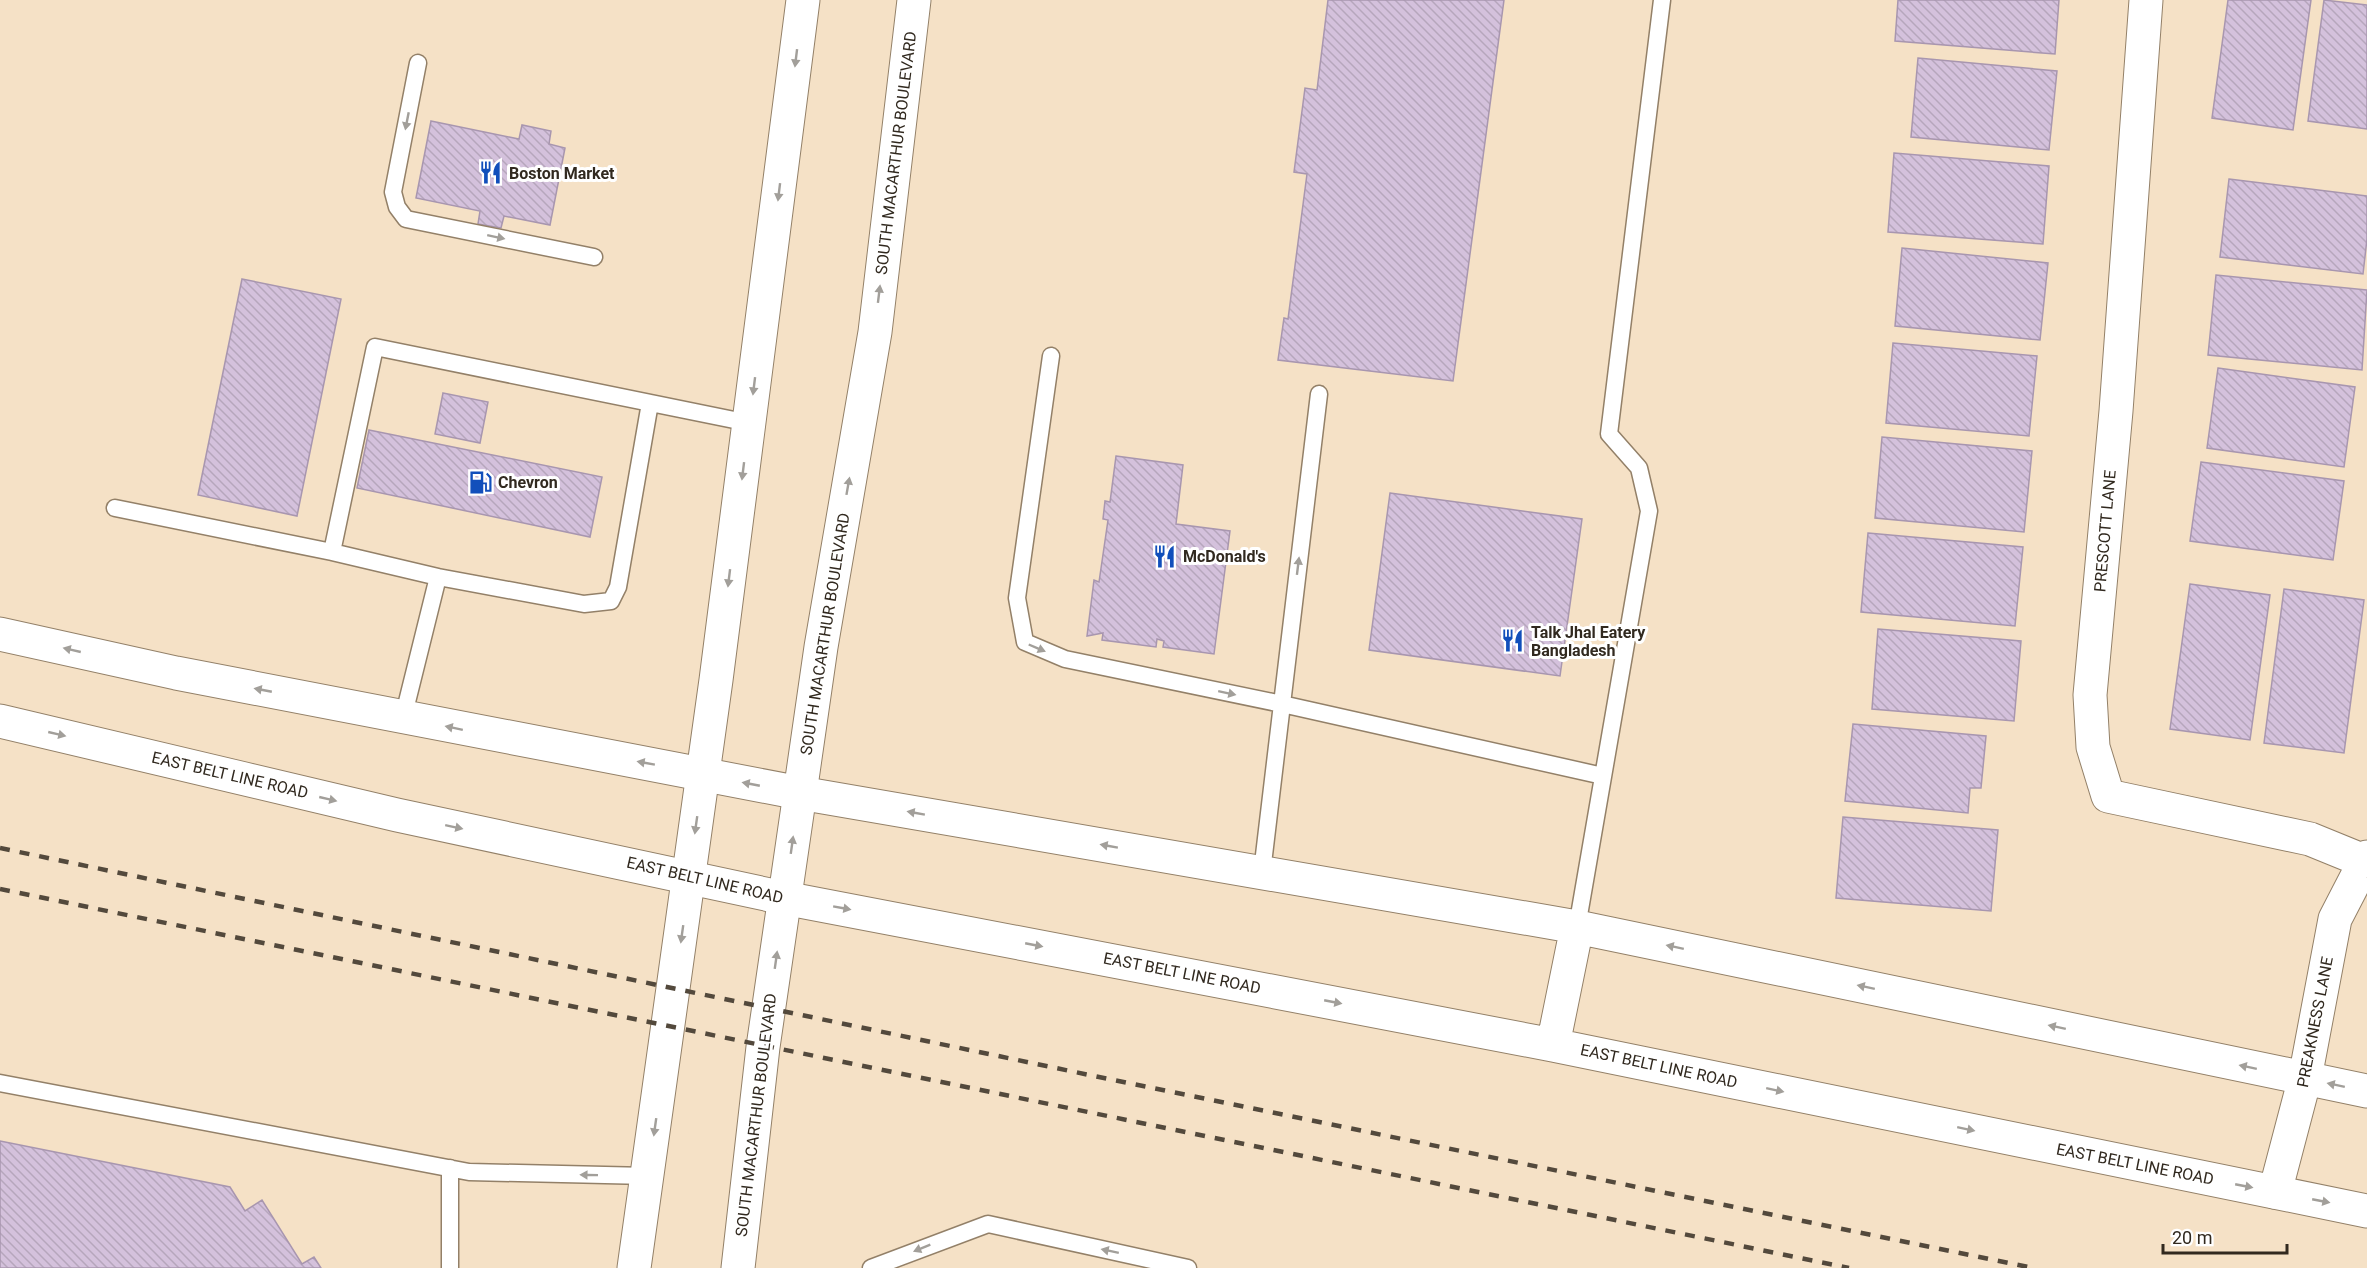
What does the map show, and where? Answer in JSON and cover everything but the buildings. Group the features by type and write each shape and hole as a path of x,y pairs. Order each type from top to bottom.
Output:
{"main road":[{"path":"634,1268 703,774 803,0"},
{"name":"SOUTH MACARTHUR BOULEVARD","path":"738,1268 763,1047 784,898 821,647 875,332 914,0"},
{"name":"PRESCOTT LANE","path":"2146,0 2116,411 2090,695 2093,747 2108,796 2310,839 2365,859"},
{"path":"0,634 176,673 800,793 1577,927 2367,1091"},
{"name":"EAST BELT LINE ROAD","path":"0,721 397,815 784,898 1553,1045 2367,1211"},
{"name":"PREAKNESS LANE","path":"2275,1192 2305,1078 2336,919 2365,859"},
{"path":"1553,1045 1577,927"}],"lane":[{"path":"1577,927 1649,511 1640,468 1609,434 1662,0"},
{"path":"418,63 393,192 397,207 406,219 594,257"},
{"path":"332,552 375,346 749,423"},
{"path":"1051,356 1017,598 1025,642 1065,659 1282,704 1603,776"},
{"path":"1262,872 1319,394"},
{"path":"115,508 332,552 438,577 584,604 611,601 618,587 650,403"},
{"path":"403,718 438,577"},
{"path":"0,1083 469,1172 648,1176"},
{"path":"450,1168 450,1268"},
{"path":"870,1268 988,1224 1188,1268"}],"railway":[{"path":"0,848 1099,1077 2033,1268"},
{"path":"0,889 1849,1268"}],"place":[{"name":"Boston Market","path":"491,173"},
{"name":"Chevron","path":"480,482"},
{"name":"McDonald's","path":"1165,556"},
{"name":"Talk Jhal Eatery Bangladesh","path":"1513,641"}]}
